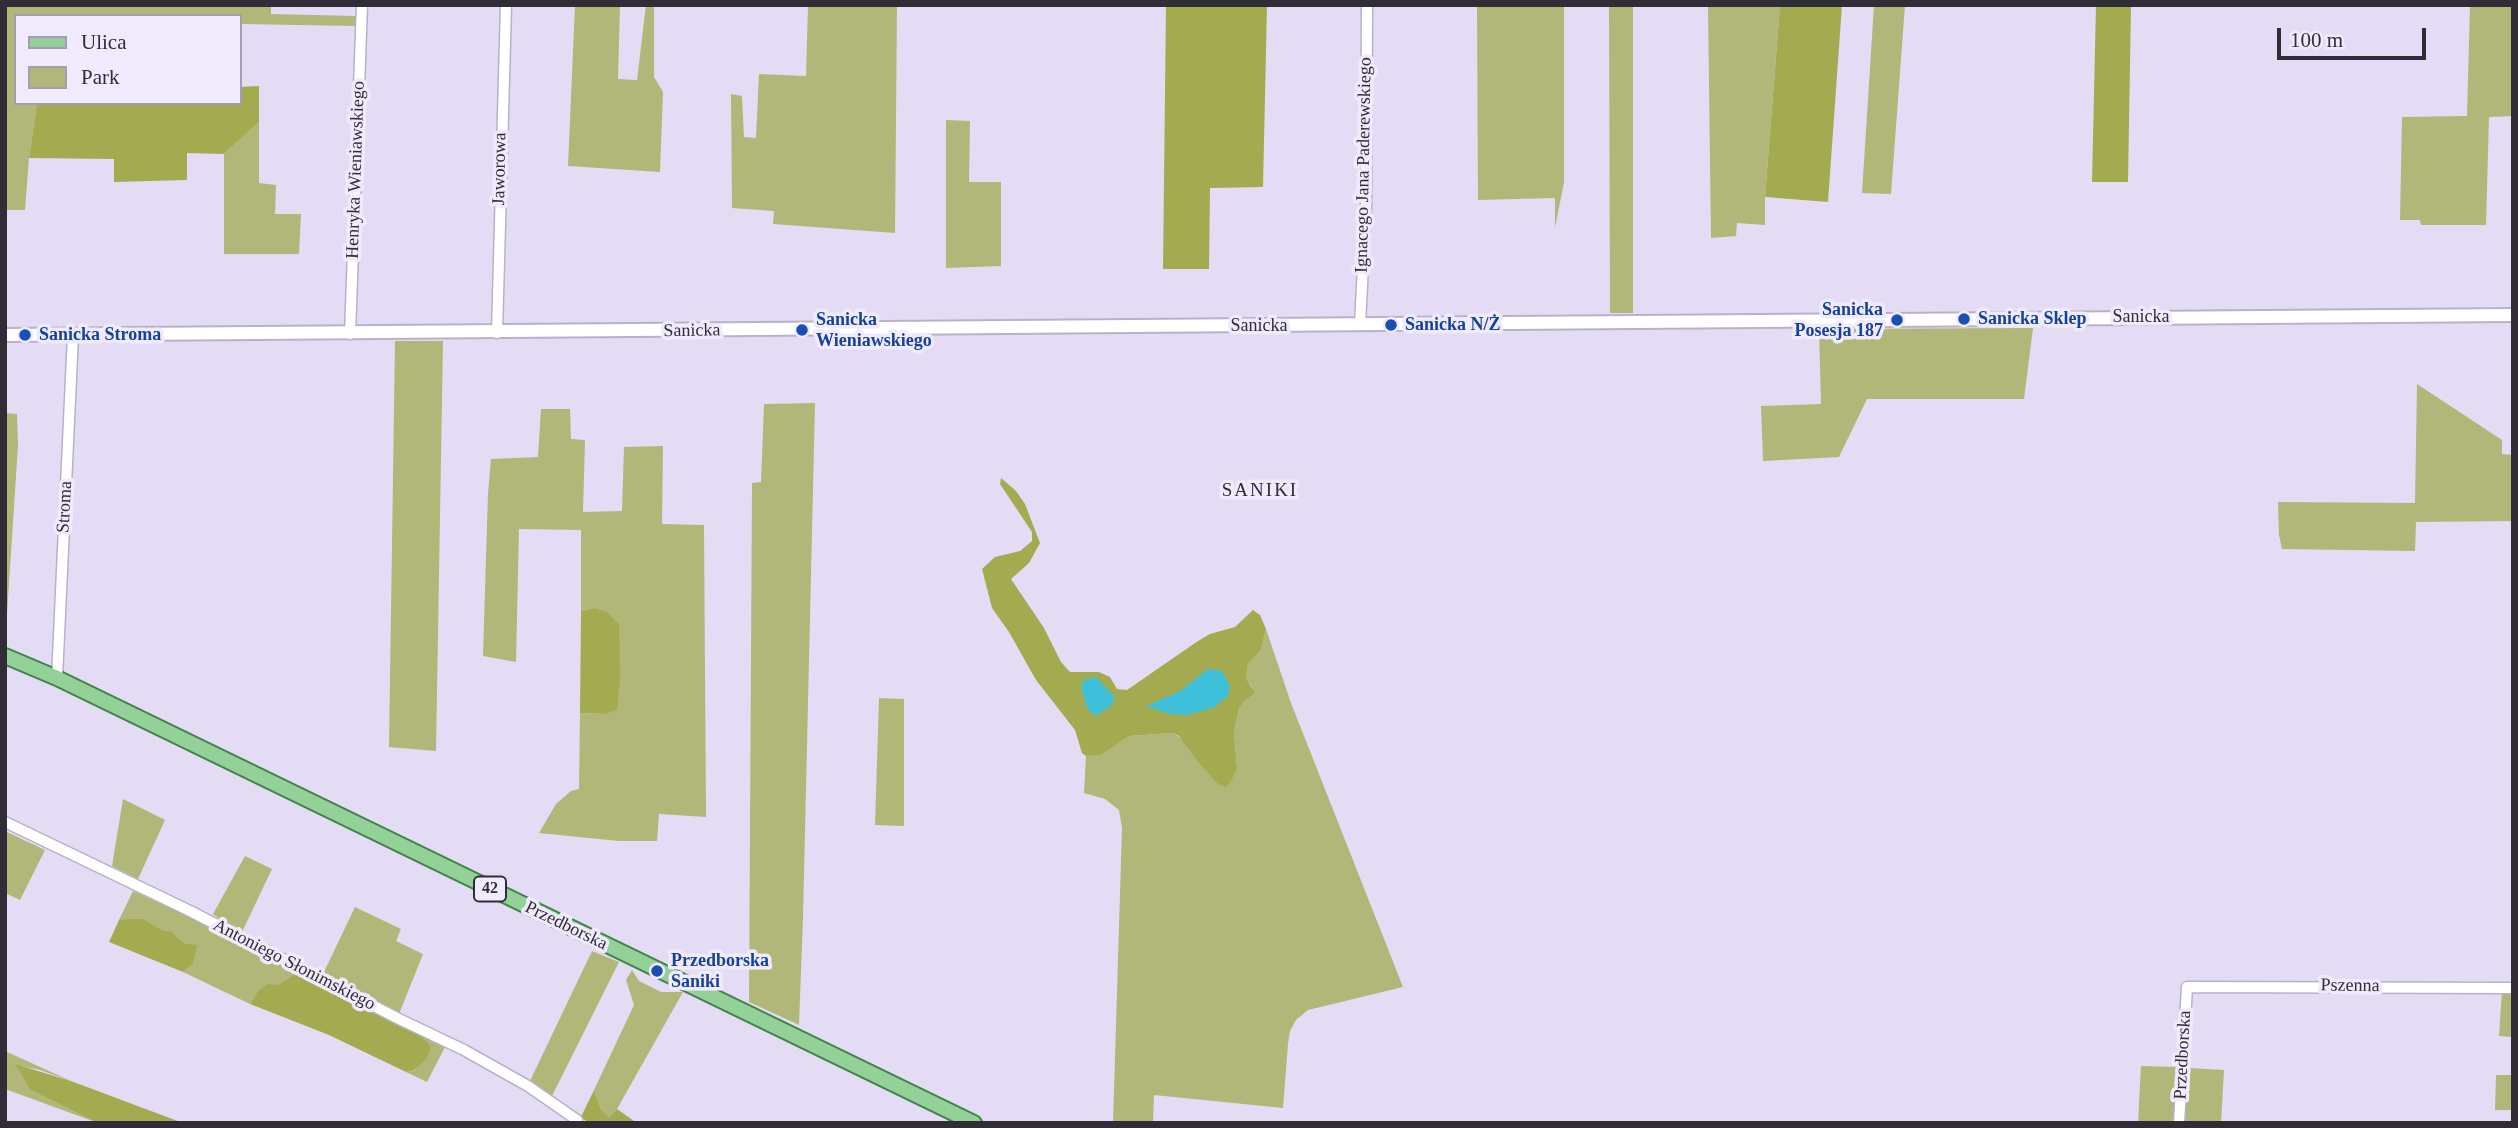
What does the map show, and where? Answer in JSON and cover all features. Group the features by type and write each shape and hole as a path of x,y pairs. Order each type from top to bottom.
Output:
{"main road":[{"name":"Przedborska","path":"5,656 57,678 974,1123"}],"street":[{"name":"Henryka Wieniawskiego","path":"350,334 362,5"},
{"name":"Jaworowa","path":"497,333 506,5"},
{"name":"Ignacego Jana Paderewskiego","path":"1360,325 1366,206 1367,5"},
{"name":"Sanicka","path":"5,335 2513,315"},
{"name":"Stroma","path":"57,678 73,335"},
{"name":"Antoniego Słonimskiego","path":"5,822 190,911 464,1050 528,1086 577,1120"},
{"name":"Pszenna","path":"2187,987 2513,988"},
{"name":"Przedborska","path":"2179,1123 2187,987"}],"green space":[{"path":"5,5 271,5 271,14 357,16 356,26 242,24 242,14 14,14 14,105 37,105 25,210 5,210"},
{"path":"575,5 620,5 618,79 637,80 646,5 654,5 654,77 663,92 660,172 568,166"},
{"path":"808,5 897,5 895,233 773,224 774,211 732,208 731,94 742,96 744,137 756,138 759,74 806,76"},
{"path":"1166,5 1267,5 1263,187 1210,188 1209,269 1163,269"},
{"path":"1477,5 1564,5 1564,182 1555,228 1555,198 1478,200"},
{"path":"1609,5 1633,5 1633,313 1610,313"},
{"path":"1708,5 1780,5 1765,225 1737,223 1736,236 1711,238"},
{"path":"1780,5 1842,5 1828,202 1765,197"},
{"path":"1874,5 1905,5 1891,194 1862,193"},
{"path":"2096,5 2131,5 2128,182 2092,182"},
{"path":"2470,5 2513,5 2513,116 2489,117 2486,225 2421,225 2420,220 2400,220 2402,117 2467,116"},
{"path":"259,86 259,122 224,154 187,153 187,180 114,182 114,159 29,158 37,105 242,105 242,87"},
{"path":"946,120 970,121 969,182 1001,182 1001,266 946,268"},
{"path":"259,122 259,183 276,185 275,214 301,214 299,254 224,254 224,154"},
{"path":"2033,328 2024,399 1867,399 1839,457 1763,461 1761,406 1821,404 1819,329"},
{"path":"395,341 443,341 436,751 389,747"},
{"path":"2417,384 2502,440 2502,454 2513,455 2513,521 2416,522 2415,551 2282,549 2278,502 2415,503"},
{"path":"815,403 799,1025 749,1002 752,483 761,482 764,404"},
{"path":"541,409 570,409 571,439 585,440 583,512 622,511 624,447 663,446 662,524 704,525 706,817 659,814 657,841 619,841 539,833 556,804 571,791 579,789 580,713 604,714 594,608 581,611 581,530 519,529 516,662 483,656 491,459 538,457"},
{"path":"5,413 17,414 18,445 5,645"},
{"path":"1001,478 1016,491 1025,504 1040,543 1029,563 1011,579 1044,628 1061,662 1070,672 1099,672 1110,677 1117,689 1127,690 1210,634 1235,627 1253,610 1260,615 1266,629 1261,650 1248,664 1246,678 1255,693 1245,700 1239,709 1234,733 1237,768 1225,787 1217,783 1179,736 1172,733 1129,736 1100,755 1086,756 1082,753 1075,730 1036,680 992,608 982,569 995,557 1020,551 1032,541 1032,532 1000,484"},
{"path":"594,608 607,612 619,624 620,678 617,710 604,714 580,713 581,611"},
{"path":"1266,629 1291,703 1403,987 1308,1010 1296,1020 1290,1031 1288,1044 1283,1108 1154,1095 1153,1123 1113,1123 1122,828 1119,810 1105,799 1084,793 1086,756 1100,754 1129,736 1172,733 1237,768 1234,733 1239,709 1252,687 1246,678 1248,664 1261,650"},
{"path":"879,698 904,699 904,826 875,825"},
{"path":"123,799 165,820 138,879 112,866"},
{"path":"5,831 45,850 20,900 5,893"},
{"path":"245,856 272,869 241,934 213,914"},
{"path":"133,891 202,921 296,973 278,985 257,992 250,1004 183,972 193,964 185,944 171,931 162,930 143,920 119,920"},
{"path":"355,907 401,929 396,941 423,954 399,1014 323,974"},
{"path":"143,919 162,930 171,931 185,944 197,945 193,964 183,972 109,942 119,920"},
{"path":"592,951 619,962 552,1096 529,1083"},
{"path":"632,970 639,981 661,992 683,992 609,1119 601,1109 594,1090 634,1005 626,980"},
{"path":"296,973 419,1033 431,1046 427,1058 413,1071 406,1072 329,1035 250,1004 257,992 268,984 278,985"},
{"path":"2502,991 2513,992 2513,1037 2499,1036"},
{"path":"419,1033 445,1047 427,1082 406,1072 414,1071 431,1046"},
{"path":"5,1051 71,1081 16,1065 30,1090 98,1123 5,1089"},
{"path":"15,1064 71,1081 183,1123 98,1123 30,1090"},
{"path":"2141,1066 2178,1067 2174,1123 2138,1123"},
{"path":"2188,1068 2224,1070 2221,1123 2185,1123"},
{"path":"2496,1075 2513,1075 2513,1110 2495,1110"},
{"path":"594,1090 601,1109 609,1118 617,1109 637,1123 589,1123 581,1117"}],"water":[{"path":"1208,669 1222,671 1230,686 1228,696 1214,707 1188,715 1170,714 1146,706 1180,691"},
{"path":"1096,677 1115,697 1111,706 1095,716 1087,708 1081,687 1084,680"}],"place":[{"name":"Sanicka Sklep","path":"1964,319"},
{"name":"Sanicka Posesja 187","path":"1897,320"},
{"name":"Sanicka N/Ż","path":"1391,325"},
{"name":"Sanicka Wieniawskiego","path":"802,330"},
{"name":"Sanicka Stroma","path":"25,335"},
{"name":"Przedborska Saniki","path":"657,971"}],"district":[{"name":"SANIKI","path":"1260,491"}]}
